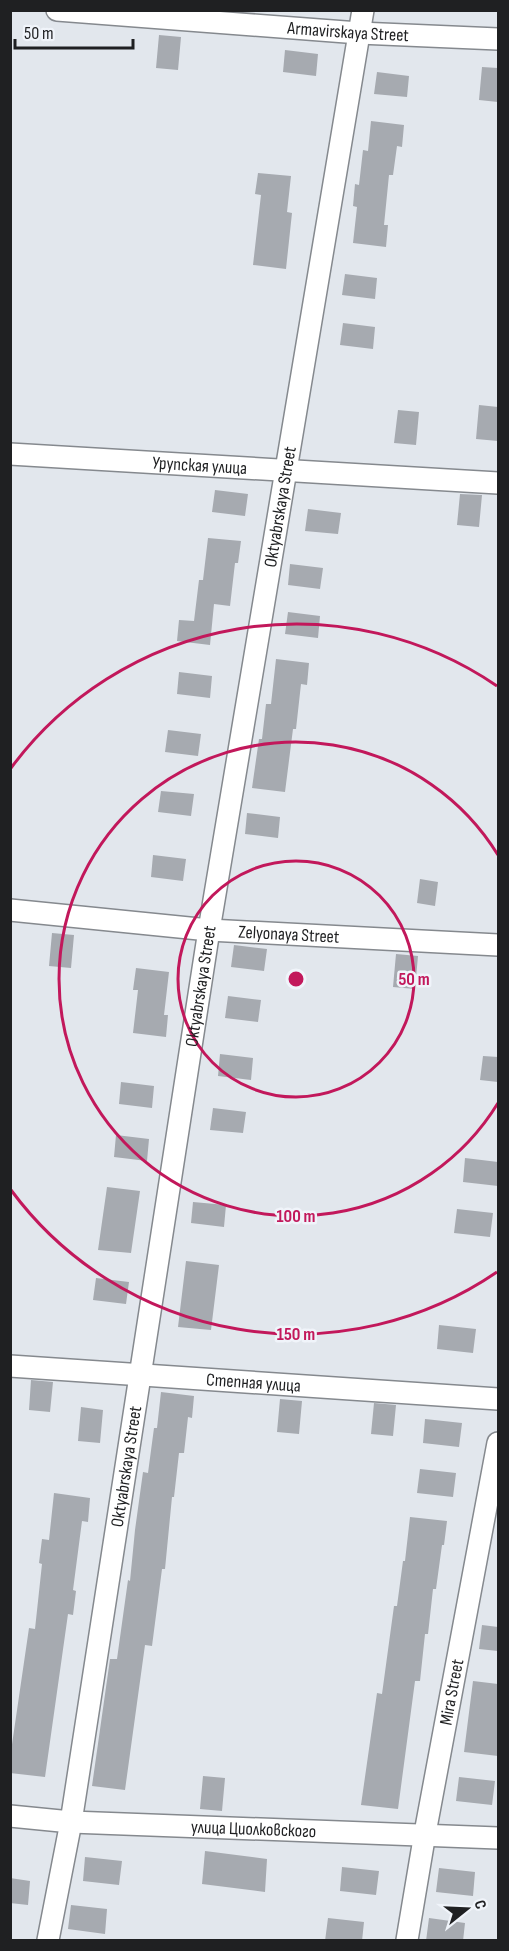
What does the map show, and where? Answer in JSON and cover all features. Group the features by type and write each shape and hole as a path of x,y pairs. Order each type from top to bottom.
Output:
{"street":[{"name":"Armavirskaya Street","path":"57,10 359,33 498,39"},
{"name":"Oktyabrskaya Street","path":"48,1941 71,1822 209,930 363,10"},
{"name":"Урупская улица","path":"10,453 498,483"},
{"name":"Zelyonaya Street","path":"10,910 209,930 498,945"},
{"name":"Степная улица","path":"10,1366 498,1399"},
{"name":"Mira Street","path":"407,1941 498,1443"},
{"name":"улица Циолковского","path":"10,1816 71,1822 425,1833 498,1838"}],"building":[{"path":"159,35 181,37 178,70 156,68"},
{"path":"285,50 318,54 316,76 283,72"},
{"path":"482,67 498,68 498,102 479,100"},
{"path":"377,72 409,76 407,97 374,94"},
{"path":"371,121 404,125 402,147 397,146 393,175 389,175 384,225 388,225 386,247 353,243 357,207 353,206 355,184 359,185 363,150 368,151"},
{"path":"258,173 291,176 287,212 292,213 286,269 253,265 261,195 255,194"},
{"path":"345,274 377,278 375,299 342,295"},
{"path":"343,323 375,327 373,349 340,345"},
{"path":"479,405 498,407 498,441 476,439"},
{"path":"398,410 419,412 416,445 394,443"},
{"path":"215,490 248,494 245,516 212,512"},
{"path":"460,494 482,495 479,527 457,525"},
{"path":"308,509 341,513 338,534 305,531"},
{"path":"208,538 241,541 238,563 235,563 230,606 214,604 210,645 177,641 179,620 194,621 199,580 203,580"},
{"path":"290,564 323,568 320,589 288,585"},
{"path":"288,612 320,616 318,638 285,634"},
{"path":"276,659 309,663 307,685 301,684 285,792 252,788 259,739 262,739 266,704 271,704"},
{"path":"179,672 212,676 210,698 177,694"},
{"path":"168,730 201,734 198,756 165,752"},
{"path":"161,791 194,794 191,816 158,812"},
{"path":"247,813 280,817 278,838 245,834"},
{"path":"153,855 186,859 183,881 151,877"},
{"path":"420,879 438,882 435,906 417,903"},
{"path":"52,933 74,935 71,968 49,966"},
{"path":"234,945 267,949 264,971 231,967"},
{"path":"396,954 418,956 415,989 393,987"},
{"path":"136,968 169,972 164,1015 168,1015 166,1037 133,1033 138,990 133,990"},
{"path":"228,996 261,1000 258,1022 225,1018"},
{"path":"220,1054 253,1058 251,1080 218,1076"},
{"path":"483,1056 498,1057 498,1082 480,1080"},
{"path":"121,1082 154,1086 152,1108 119,1104"},
{"path":"213,1108 246,1112 243,1133 210,1130"},
{"path":"116,1135 149,1139 147,1161 114,1157"},
{"path":"465,1158 498,1162 498,1186 463,1182"},
{"path":"107,1187 140,1191 131,1253 98,1250"},
{"path":"193,1202 226,1205 224,1227 191,1223"},
{"path":"457,1209 493,1213 490,1237 454,1233"},
{"path":"186,1261 219,1265 211,1330 178,1327"},
{"path":"96,1278 129,1282 126,1304 93,1300"},
{"path":"439,1325 476,1329 473,1353 437,1349"},
{"path":"31,1380 53,1382 50,1412 29,1410"},
{"path":"161,1392 194,1396 192,1418 188,1417 184,1453 179,1453 165,1569 162,1569 152,1646 145,1645 125,1790 92,1786 110,1659 117,1659 128,1580 130,1581 143,1472 148,1473"},
{"path":"280,1399 302,1401 299,1434 277,1432"},
{"path":"374,1403 396,1405 393,1436 371,1434"},
{"path":"81,1407 103,1410 100,1443 78,1441"},
{"path":"425,1419 462,1423 459,1447 423,1443"},
{"path":"420,1469 456,1473 453,1497 417,1493"},
{"path":"54,1493 90,1498 88,1522 82,1521 73,1590 76,1591 73,1615 68,1614 45,1777 10,1773 10,1758 29,1628 35,1629 42,1564 39,1563 42,1539 49,1540"},
{"path":"410,1517 447,1521 436,1589 433,1589 428,1634 425,1634 420,1681 415,1681 398,1809 361,1805 377,1693 382,1694 394,1606 397,1606 403,1561 405,1561"},
{"path":"482,1625 498,1627 498,1651 479,1649"},
{"path":"473,1681 498,1684 498,1756 464,1752"},
{"path":"203,1776 225,1778 222,1811 200,1809"},
{"path":"459,1777 495,1781 492,1805 456,1801"},
{"path":"205,1851 267,1859 265,1892 202,1884"},
{"path":"85,1857 122,1861 119,1885 83,1881"},
{"path":"342,1867 379,1871 376,1895 340,1891"},
{"path":"439,1868 475,1872 473,1896 436,1892"},
{"path":"10,1878 30,1881 28,1905 10,1903"},
{"path":"71,1905 107,1909 105,1934 68,1929"},
{"path":"328,1918 364,1922 362,1941 325,1941"},
{"path":"429,1918 465,1923 463,1941 426,1941"}]}
